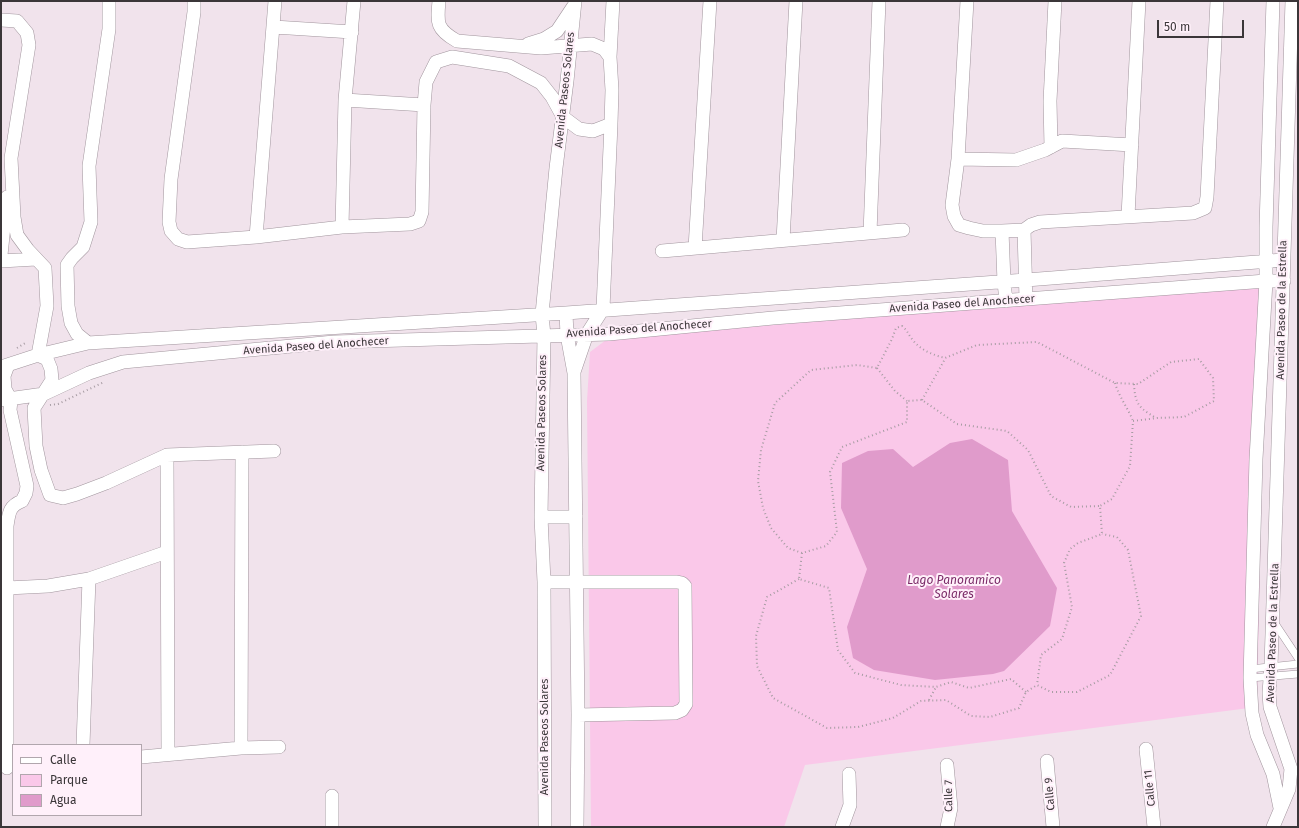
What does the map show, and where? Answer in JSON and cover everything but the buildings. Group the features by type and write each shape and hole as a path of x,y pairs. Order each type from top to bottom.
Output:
{"street":[{"path":"88,343 77,334 71,323 68,306 67,265 83,247 91,222 89,166 109,29 109,1"},
{"path":"194,1 194,12 171,179 169,222 171,231 178,239 188,242 256,237 342,227 410,224 419,221 422,212 424,105 426,82 436,62 452,57 509,66 540,83 552,97 562,116 579,129 593,131 611,124"},
{"path":"256,237 275,1"},
{"path":"342,227 345,100 354,1"},
{"path":"439,1 437,22 446,35 457,41 541,48 592,44 604,49 610,57"},
{"path":"574,373 587,334 604,309 612,90 610,57 613,1"},
{"path":"694,248 710,1"},
{"path":"783,240 796,1"},
{"path":"870,233 879,1"},
{"path":"967,1 958,159 952,204 954,216 959,225 983,231 1024,230 1040,222 1193,213 1205,208 1207,197 1217,1"},
{"path":"1051,146 1050,101 1054,1"},
{"path":"1128,216 1139,1"},
{"name":"Avenida Paseo de la Estrella","path":"1273,1 1266,281 1256,459 1250,673 1252,713 1257,735 1273,774 1280,808"},
{"name":"Avenida Paseo de la Estrella","path":"1280,808 1289,789 1291,769 1270,707 1269,693 1273,621 1292,1"},
{"path":"521,46 544,39 557,31 574,3"},
{"name":"Avenida Paseos Solares","path":"545,827 544,582 541,517 544,336 542,314 574,3"},
{"path":"1,20 17,21 27,33 29,45 11,158 1,255"},
{"path":"274,27 352,32"},
{"path":"345,100 424,105"},
{"path":"958,159 1016,160 1045,150 1062,141 1132,145"},
{"path":"11,158 14,217 17,234 40,263 47,306 38,355 47,359 52,369 52,380 34,408 36,446 41,470 50,495 63,498 78,494 167,455 274,451"},
{"path":"662,251 903,230"},
{"path":"1024,230 1026,299"},
{"path":"1002,231 1006,301"},
{"name":"Avenida Paseo del Anochecer","path":"5,366 38,355 88,343 566,313 604,309 1004,282 1283,260"},
{"path":"1,261 67,265"},
{"name":"Avenida Paseo del Anochecer","path":"6,400 44,394 89,373 123,362 334,342 609,334 773,318 1266,281 1284,281"},
{"path":"566,313 567,335 574,373 578,715 577,827"},
{"path":"5,366 4,376 6,400 10,410 27,486 26,493 22,501 6,508 7,768"},
{"path":"19,451 36,446"},
{"path":"241,748 242,452"},
{"path":"167,455 168,754"},
{"path":"541,517 576,517"},
{"path":"7,588 48,586 89,579 167,552"},
{"path":"83,744 89,579"},
{"path":"544,582 682,583 685,586 686,704 682,710 675,713 578,715"},
{"path":"142,757 241,748 279,747"},
{"name":"Calle 11","path":"1146,749 1154,827"},
{"name":"Calle 9","path":"1047,761 1053,827"},
{"name":"Calle 7","path":"947,765 951,808 947,827"},
{"path":"842,827 850,805 849,774"},
{"path":"332,796 332,827"},
{"path":"1273,827 1280,808"}],"lane":[{"path":"1273,621 1298,658"},
{"path":"1250,673 1271,671 1298,664"},
{"path":"1271,671 1298,674"}],"path":[{"path":"877,368 892,340 896,328 902,326 908,331 912,339 925,351 946,358"},
{"path":"922,400 946,358 977,345 1037,342 1115,384 1138,384 1171,362 1199,359 1212,378 1214,401 1184,417 1133,421"},
{"path":"907,401 907,422 842,448 830,472 836,532 826,546 802,553 788,548 771,528 763,508 758,481 761,450 775,403 811,370 857,365 877,368 895,391 907,401 922,400 957,424 1007,431 1028,450 1051,496 1071,507 1100,506 1112,499 1130,466 1133,421 1129,410 1115,384"},
{"path":"34,408 58,404 105,381"},
{"path":"1134,384 1134,397 1142,410 1157,418"},
{"path":"1100,506 1102,534"},
{"path":"1026,692 1011,679 969,688 951,682 936,687 900,685 855,673 838,650 829,588 800,579 767,597 756,636 757,666 773,698 827,728 858,727 893,718 921,701 929,700 946,700 971,716 990,717 1019,708 1026,692 1037,685 1042,655 1062,638 1072,607 1064,563 1070,549 1078,543 1102,534 1117,537 1128,550 1141,616 1110,675 1077,692 1051,692 1037,685"},
{"path":"800,579 802,553"},
{"path":"929,700 936,687"}],"green space":[{"path":"1266,281 1257,707 805,765 784,827 591,827 587,401 590,352 606,340"}],"water":[{"name":"Lago Panoramico Solares","path":"972,439 1008,460 1012,511 1057,588 1050,626 1004,671 993,674 935,680 874,670 853,658 847,627 867,569 841,508 842,463 868,451 893,449 913,467 950,443"}]}
